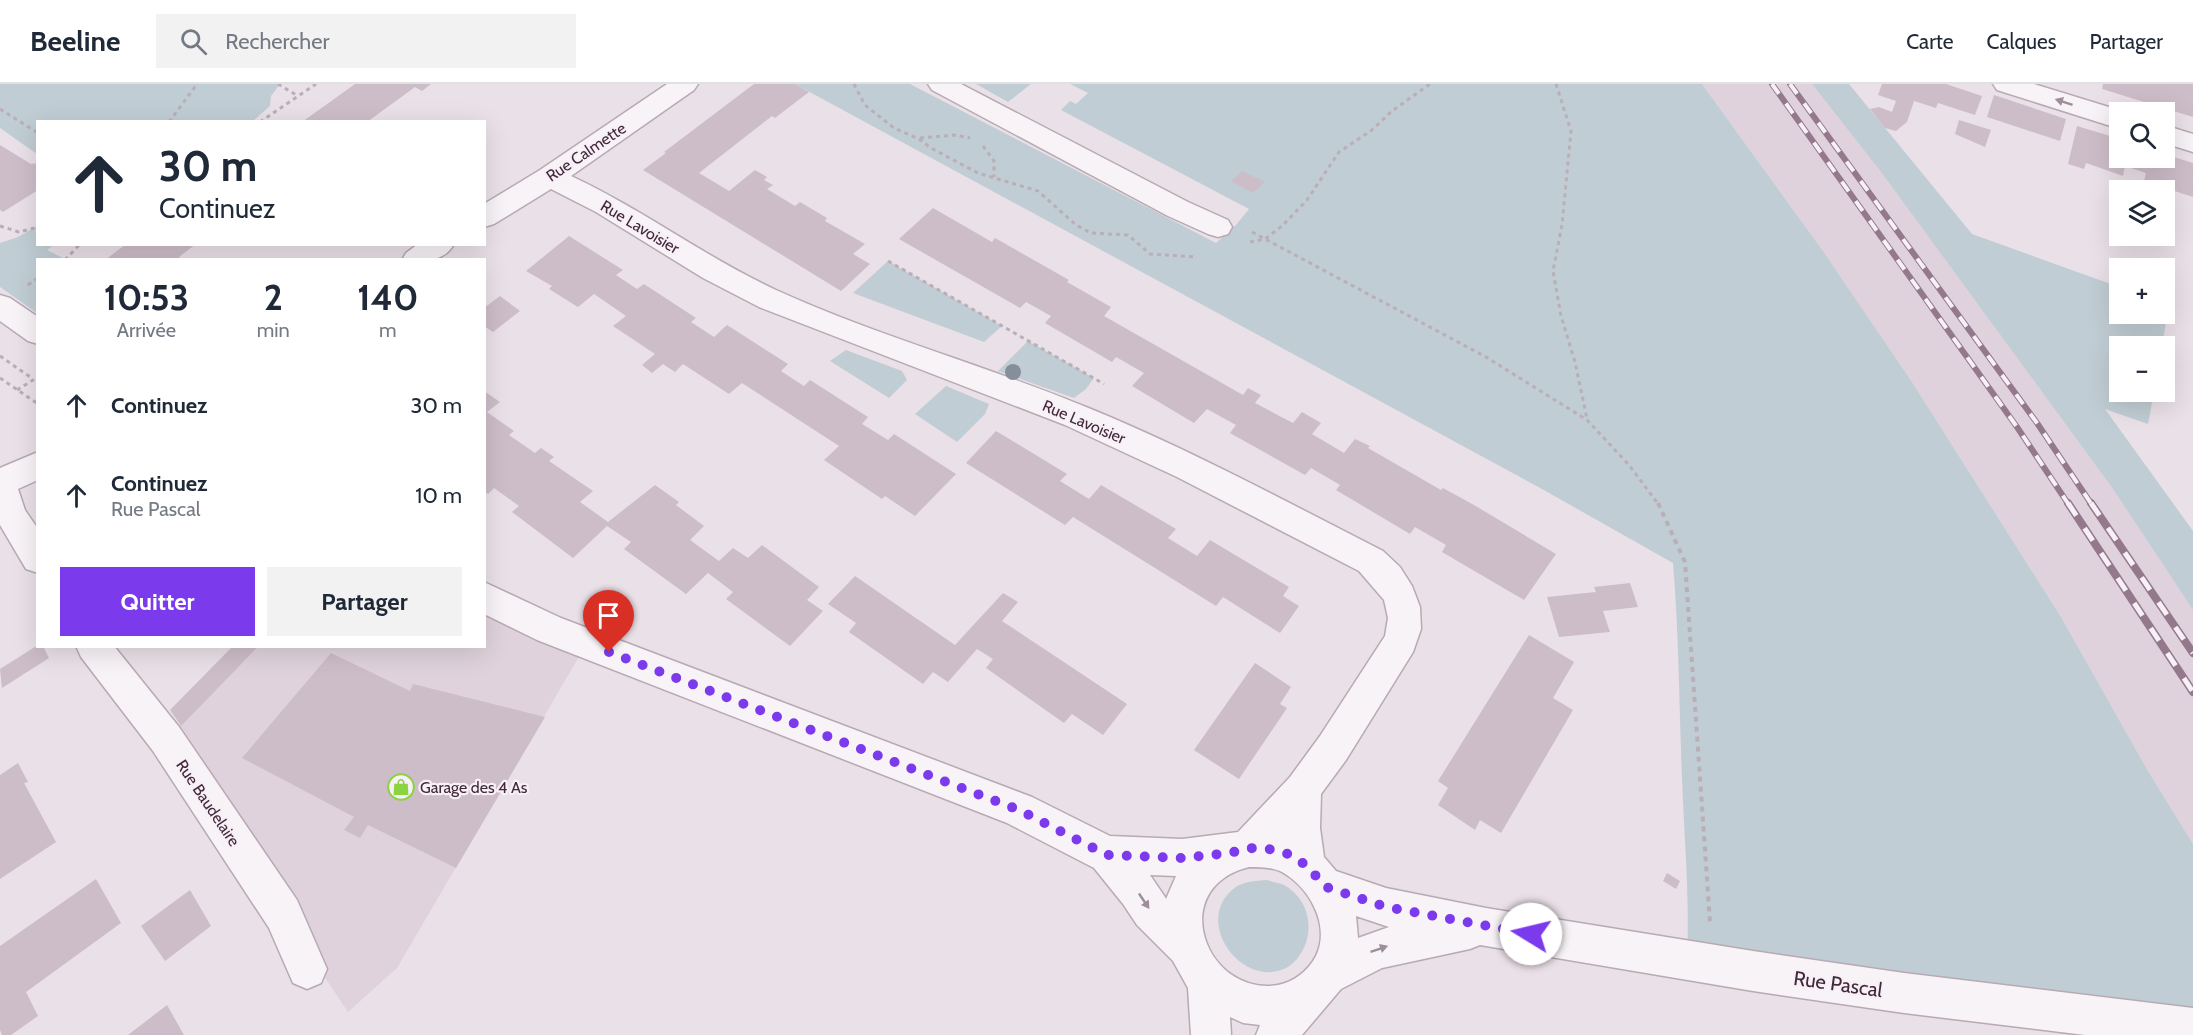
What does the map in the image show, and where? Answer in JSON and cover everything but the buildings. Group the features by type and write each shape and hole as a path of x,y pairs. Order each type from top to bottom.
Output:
{"street":[{"name":"Rue Calmette","path":"486,216 550,177 685,84"},
{"path":"941,84 1178,209 1218,227"},
{"path":"2006,84 2109,117"},
{"path":"2175,137 2193,143"},
{"name":"Rue Lavoisier","path":"550,177 573,187 698,261 767,298 1075,416 1263,506 1377,566 1399,592 1406,621 1401,641 1304,789 1239,850"},
{"path":"419,258 437,246"},
{"path":"0,306 36,332"},
{"path":"36,466 0,484 11,514 36,556"},
{"path":"486,598 549,629 1019,810 1107,855 1151,911 1186,947"},
{"name":"Rue Baudelaire","path":"95,648 166,739 283,914 307,969"},
{"path":"1276,1035 1318,985 1337,955 1340,932 1336,909 1316,876 1301,828 1304,789"},
{"path":"1107,855 1182,858 1239,850 1269,849 1288,854 1316,876"},
{"path":"1239,850 1213,861 1199,873 1190,890 1184,908 1182,927 1186,947 1195,966 1208,983 1231,999 1258,1007 1285,1005 1318,985"},
{"name":"Rue Pascal","path":"1316,876 1386,907 1486,927 1753,971 1904,993 2192,1028"},
{"name":"Rue Pascal","path":"1318,985 1377,949 1486,927"},
{"path":"1208,983 1211,1035"}],"path":[{"path":"170,120 197,84"},
{"path":"278,84 298,96"},
{"path":"263,120 316,84"},
{"path":"1556,84 1571,131 1562,225 1553,271 1561,316 1575,362 1587,420"},
{"path":"0,109 36,132"},
{"path":"919,139 955,135 975,138"},
{"path":"981,144 994,161 994,177"},
{"path":"0,226 19,232 36,228"},
{"path":"1264,239 1355,285 1486,357 1587,420 1629,465 1657,501 1685,562 1711,931"},
{"path":"67,258 78,246"},
{"path":"888,261 1104,384"},
{"path":"0,356 35,378 17,390"},
{"path":"0,378 36,403"}],"shaded area":[{"path":"0,84 280,84 271,96 270,106 254,120 36,120 36,153 0,128"},
{"path":"795,84 910,84 1216,243 1236,225 1249,209 1061,110 1070,101 1076,104 1088,93 1070,84 1702,84 1823,251 1912,382 2061,617 2148,771 2193,844 2193,1023 1687,959 1687,890 1673,563 1542,489"},
{"path":"976,84 1031,84 1008,102"},
{"path":"1702,84 1812,84 1881,172 2113,489 2193,610 2193,844 2148,771 2061,617 1912,382 1823,251"},
{"path":"1812,84 1849,84 1972,234 2109,283 2109,324 2166,324 2164,336 2109,336 2109,402 2152,402 2148,424 2105,409 2193,531 2193,610 2113,489 1881,172"},
{"path":"36,227 36,246 53,246 47,250 63,258 36,258 36,312 0,287 0,243 18,237"},
{"path":"888,261 1002,326 984,342 853,293"},
{"path":"1028,341 1094,378 1086,389 1074,398 998,371"},
{"path":"846,350 902,371 907,380 889,398 830,361"},
{"path":"946,386 989,404 985,414 957,442 915,414"},
{"path":"486,597 587,643 397,968 348,1012 166,739 258,648 486,648"},
{"path":"1267,880 1284,885 1301,901 1306,911 1308,933 1306,944 1293,963 1287,968 1264,972 1239,961 1229,951 1222,939 1219,914 1223,901 1236,887 1244,883"}],"railway":[{"path":"1772,84 2017,427 2069,505"},
{"path":"1790,84 2037,423 2092,505"},
{"path":"2068,503 2193,692"},
{"path":"2091,503 2193,653"}],"place":[{"name":"Garage des 4 As","path":"401,787"}],"route":[{"path":"609,652 1019,810 1107,855 1182,858 1230,853 1249,848 1269,849 1288,854 1306,865 1326,887 1386,907 1531,934"}]}
